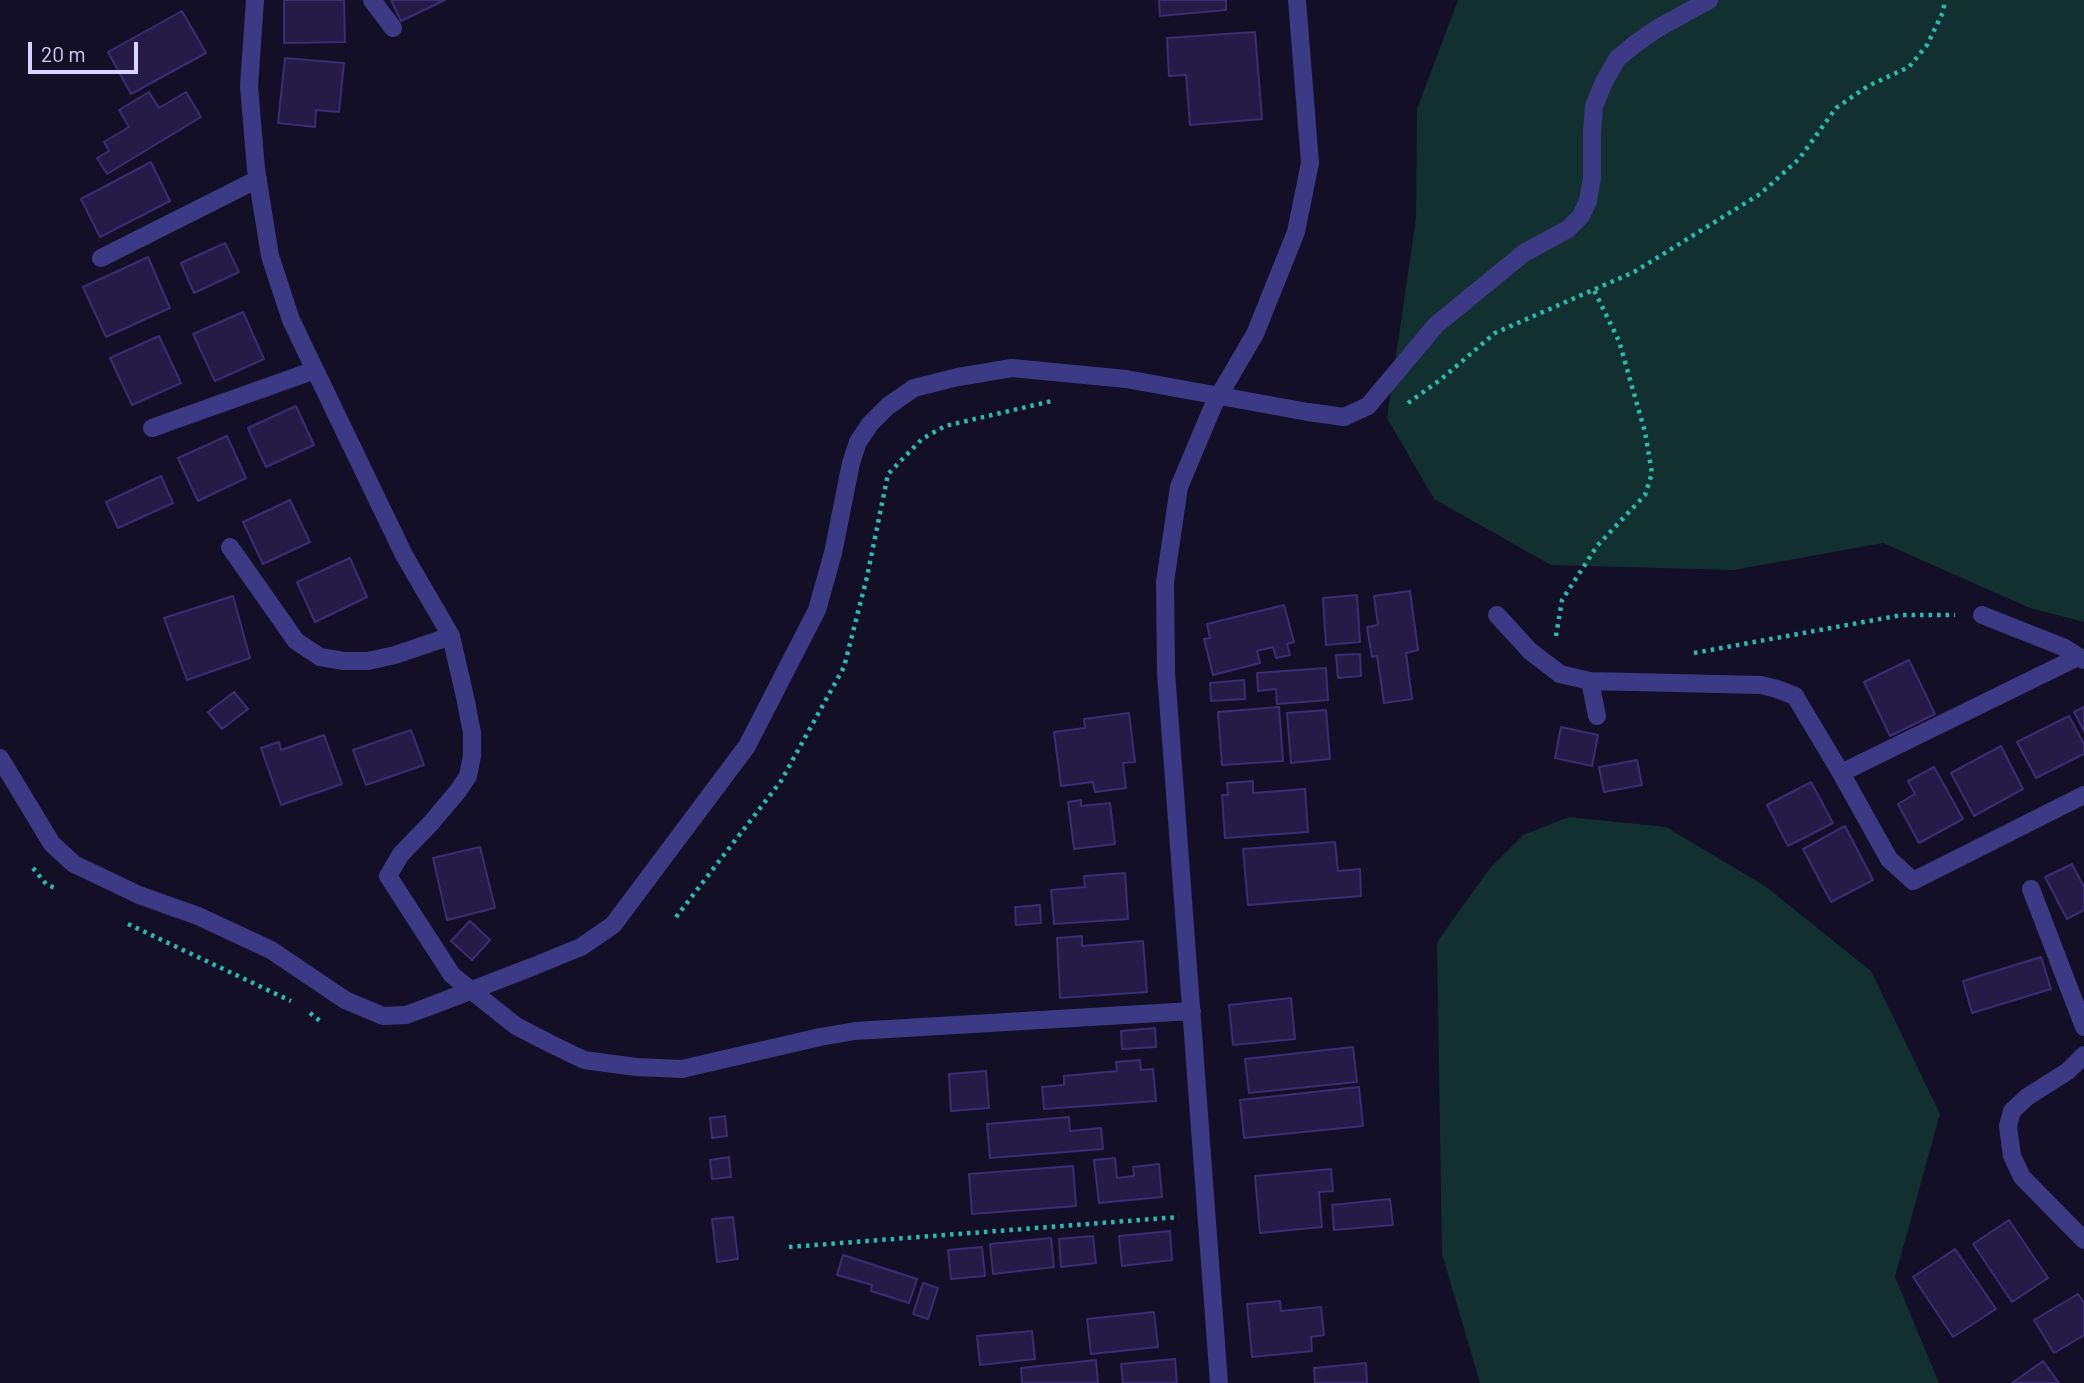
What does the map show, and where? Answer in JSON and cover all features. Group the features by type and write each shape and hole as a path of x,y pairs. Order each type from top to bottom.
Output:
{"street":[{"path":"255,0 249,86 258,179 270,256 291,320 404,555 451,636 472,733 472,756 468,776 431,823 401,854 388,876 452,975 516,1026 535,1036 584,1060 635,1068 682,1069 808,1039 855,1031 1192,1011"},
{"path":"372,0 393,28"},
{"path":"1219,1383 1166,672 1165,582 1179,487 1214,404 1255,334 1296,232 1310,163 1297,0"},
{"path":"0,758 52,844 74,864 139,895 198,916 271,950 345,1000 383,1016 407,1015 581,947 613,925 747,746 817,610 858,442 870,424 888,406 914,388 1012,368 1126,379 1344,417 1368,407 1436,325 1524,253 1568,229 1581,216 1588,201 1592,178 1594,106 1604,82 1618,59 1635,44 1709,0"},
{"path":"101,258 258,179"},
{"path":"152,428 315,370"},
{"path":"230,547 296,641 320,657 368,661 451,636"},
{"path":"1497,615 1530,651 1560,674 1590,681 1761,685 1795,696 1889,859 1913,881 2084,795"},
{"path":"1982,615 2063,647 2081,658"},
{"path":"1841,774 2081,658"},
{"path":"1590,681 1597,716"},
{"path":"2031,889 2084,1027"},
{"path":"2084,1055 2068,1071 2019,1104 2012,1111 2008,1126 2012,1156 2022,1177 2084,1240"}],"path":[{"path":"1403,406 1440,380 1495,333 1634,272 1760,194 1799,159 1836,108 1868,86 1909,67 1927,45 1943,12 1944,0"},
{"path":"1559,642 1555,634 1562,600 1597,546 1645,495 1652,473 1645,432 1619,341 1594,290"},
{"path":"676,917 781,781 844,667 867,577 888,474 922,439 945,426 1074,395 1091,374"},
{"path":"1692,654 1902,615 1982,615"},
{"path":"789,1247 1206,1215"}],"green space":[{"path":"1458,0 2084,0 2084,622 2030,608 1883,543 1734,570 1551,565 1434,499 1387,418 1416,218 1417,109"},
{"path":"1569,817 1666,827 1765,886 1871,971 1940,1114 1895,1277 1939,1383 1480,1383 1442,1254 1437,942 1490,868 1523,835"}],"building":[{"path":"284,0 344,0 345,42 284,43"},
{"path":"391,0 445,0 401,21"},
{"path":"1159,0 1226,0 1226,10 1160,16"},
{"path":"182,11 206,53 131,94 108,52"},
{"path":"1255,32 1262,119 1190,125 1186,75 1169,76 1167,38"},
{"path":"285,58 344,63 339,112 316,110 315,127 278,123"},
{"path":"149,92 159,108 186,92 201,117 107,174 97,158 109,151 104,142 129,127 119,110"},
{"path":"151,162 170,201 100,237 81,199"},
{"path":"225,243 239,272 194,293 181,263"},
{"path":"148,257 170,308 106,337 83,287"},
{"path":"243,312 264,359 215,381 193,334"},
{"path":"159,336 181,383 132,405 110,358"},
{"path":"296,406 314,445 266,467 248,428"},
{"path":"227,436 246,478 198,501 178,458"},
{"path":"161,476 173,503 118,528 106,502"},
{"path":"290,500 310,542 263,564 243,522"},
{"path":"350,558 367,597 315,622 297,582"},
{"path":"1410,591 1418,650 1406,653 1412,699 1384,703 1377,656 1372,657 1367,627 1378,625 1374,596"},
{"path":"1357,595 1360,642 1326,645 1323,598"},
{"path":"233,596 250,658 187,680 164,618"},
{"path":"1284,605 1294,642 1287,644 1290,655 1276,658 1273,647 1257,651 1260,663 1213,675 1204,639 1210,638 1207,624"},
{"path":"1360,654 1361,676 1338,678 1336,655"},
{"path":"1909,660 1935,714 1890,736 1864,682"},
{"path":"1326,668 1328,700 1277,704 1276,689 1258,691 1257,673"},
{"path":"1244,680 1245,699 1211,701 1210,683"},
{"path":"234,692 248,709 222,729 208,712"},
{"path":"1279,707 1283,761 1222,765 1218,712"},
{"path":"2084,707 2084,731 2074,712"},
{"path":"1326,710 1330,759 1291,763 1287,713"},
{"path":"1129,713 1135,762 1123,763 1126,788 1095,792 1093,782 1061,786 1054,732 1085,728 1084,719"},
{"path":"2069,716 2084,744 2084,754 2036,778 2017,742"},
{"path":"1561,727 1598,735 1592,766 1555,758"},
{"path":"411,730 424,765 366,785 353,750"},
{"path":"324,735 342,784 281,805 261,748 279,742 281,750"},
{"path":"2001,746 2023,789 1974,816 1951,773"},
{"path":"1637,760 1642,785 1604,792 1599,767"},
{"path":"1934,767 1963,819 1919,843 1898,804 1915,794 1908,781"},
{"path":"1253,781 1253,793 1305,789 1308,832 1225,838 1222,795 1228,795 1227,783"},
{"path":"1811,782 1833,823 1788,846 1767,805"},
{"path":"1081,800 1081,806 1110,803 1115,844 1074,849 1068,802"},
{"path":"1845,826 1873,880 1831,902 1803,849"},
{"path":"1335,842 1338,871 1360,869 1361,896 1248,905 1243,849"},
{"path":"480,847 495,908 447,920 433,858"},
{"path":"2072,864 2084,887 2084,910 2067,919 2045,877"},
{"path":"1125,873 1128,919 1054,924 1051,890 1085,887 1084,876"},
{"path":"1040,905 1041,923 1016,925 1015,907"},
{"path":"470,921 490,940 472,960 451,941"},
{"path":"1082,936 1082,946 1143,941 1147,992 1060,998 1057,938"},
{"path":"2041,957 2051,989 1972,1013 1963,981"},
{"path":"1291,998 1295,1039 1233,1045 1229,1005"},
{"path":"1155,1028 1156,1047 1122,1049 1121,1031"},
{"path":"1353,1047 1357,1082 1249,1093 1245,1059"},
{"path":"1140,1060 1141,1070 1153,1069 1156,1101 1044,1109 1042,1087 1064,1085 1064,1076 1117,1071 1116,1062"},
{"path":"986,1071 989,1108 951,1111 949,1074"},
{"path":"1359,1087 1363,1126 1244,1138 1240,1100"},
{"path":"725,1116 727,1136 712,1138 710,1118"},
{"path":"1069,1117 1070,1131 1101,1128 1103,1149 990,1158 987,1124"},
{"path":"729,1157 731,1177 712,1179 710,1160"},
{"path":"1115,1158 1117,1178 1134,1176 1133,1167 1159,1164 1162,1197 1099,1203 1094,1160"},
{"path":"1073,1166 1076,1206 972,1214 969,1174"},
{"path":"1331,1169 1333,1191 1319,1192 1322,1227 1260,1233 1255,1176"},
{"path":"1390,1199 1393,1225 1334,1230 1332,1205"},
{"path":"733,1217 738,1259 717,1262 712,1219"},
{"path":"2009,1220 2048,1278 2012,1302 1973,1244"},
{"path":"1170,1231 1172,1260 1122,1266 1119,1236"},
{"path":"1093,1236 1096,1263 1061,1267 1059,1239"},
{"path":"1051,1238 1054,1267 993,1274 990,1244"},
{"path":"982,1247 985,1276 951,1279 948,1250"},
{"path":"1955,1249 1996,1309 1953,1337 1913,1277"},
{"path":"843,1255 917,1279 909,1303 871,1291 872,1285 837,1275"},
{"path":"923,1283 938,1288 928,1319 913,1314"},
{"path":"2078,1294 2084,1303 2084,1335 2054,1353 2034,1320"},
{"path":"1280,1301 1281,1311 1321,1307 1324,1335 1311,1337 1312,1351 1252,1357 1247,1304"},
{"path":"1154,1312 1158,1347 1091,1354 1087,1319"},
{"path":"1032,1331 1035,1359 980,1365 977,1336"},
{"path":"1175,1359 1177,1383 1123,1383 1121,1364"},
{"path":"1096,1360 1098,1383 1022,1383 1021,1368"},
{"path":"2043,1361 2059,1383 2012,1383"},
{"path":"1366,1363 1367,1383 1315,1383 1314,1368"}]}
